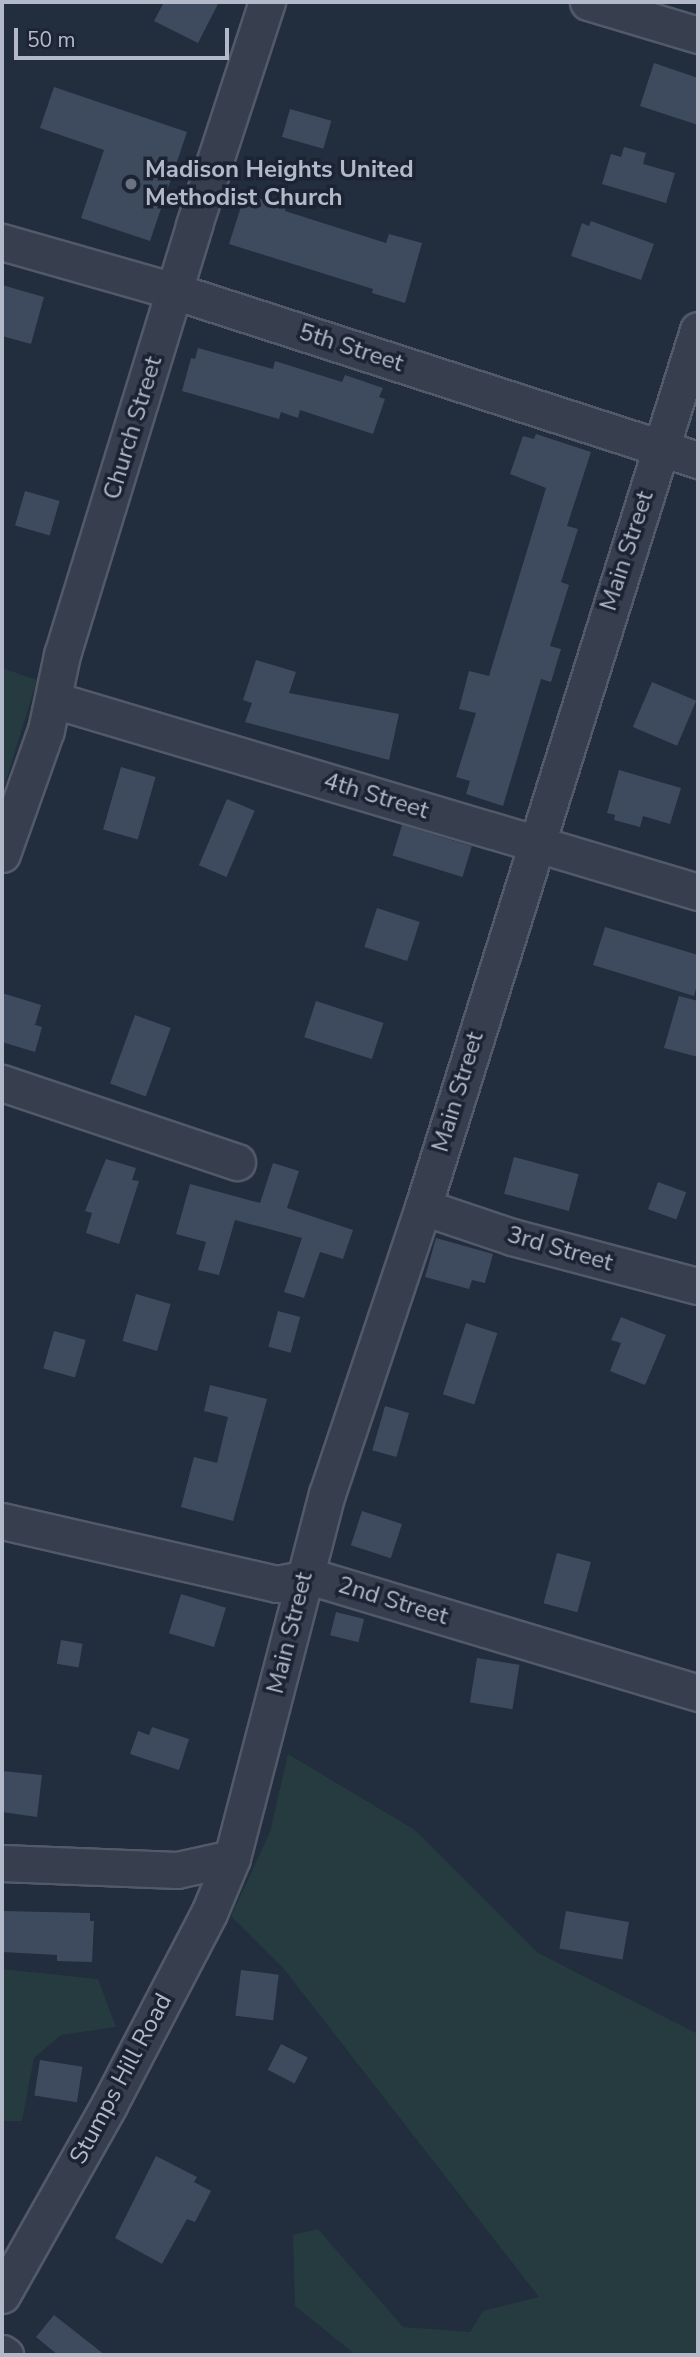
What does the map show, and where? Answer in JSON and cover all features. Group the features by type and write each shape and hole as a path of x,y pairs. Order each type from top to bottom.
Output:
{"street":[{"name":"Church Street","path":"2,854 46,730 62,655 174,290 267,2"},
{"path":"589,2 698,35"},
{"name":"5th Street","path":"2,242 174,290 698,460"},
{"name":"Main Street","path":"232,1858 327,1494 423,1207 698,330"},
{"name":"4th Street","path":"54,700 698,892"},
{"path":"2,1083 237,1162"},
{"name":"3rd Street","path":"423,1207 512,1237 698,1286"},
{"name":"2nd Street","path":"2,1521 277,1584 312,1577 698,1693"},
{"path":"2,1863 177,1870 232,1858"},
{"name":"Stumps Hill Road","path":"2,2295 108,2105 209,1913 232,1858"}],"green space":[{"path":"2,668 37,680 2,794"},
{"path":"288,1754 415,1830 538,1953 698,2034 698,2355 356,2355 295,2306 293,2235 318,2229 403,2327 470,2332 483,2311 539,2297 284,1969 231,1916 270,1832"},
{"path":"2,1969 98,1979 116,2027 61,2035 34,2058 22,2121 2,2121"}],"building":[{"path":"164,2 219,2 198,43 154,21"},
{"path":"654,63 698,78 698,125 640,106"},
{"name":"Madison Heights United Methodist Church","path":"54,87 187,132 150,241 81,218 104,150 40,128"},
{"path":"290,109 331,121 323,149 282,137"},
{"path":"624,147 646,153 643,164 675,173 666,203 602,184 611,154 621,157"},
{"path":"245,194 286,207 285,211 386,243 389,234 422,243 405,303 372,293 373,289 229,244"},
{"path":"591,221 654,244 641,280 571,256 582,223 589,226"},
{"path":"2,285 44,297 31,344 2,336"},
{"path":"198,348 273,369 275,361 342,382 345,375 383,388 379,397 385,399 373,434 300,410 298,418 281,412 279,419 182,391 191,358 195,359"},
{"path":"536,434 591,452 567,526 578,529 561,582 569,585 550,646 561,649 551,682 541,679 503,806 466,794 470,781 456,777 476,713 459,709 469,671 489,676 546,488 510,474 523,436 534,439"},
{"path":"25,491 60,501 50,536 15,526"},
{"path":"256,660 296,672 289,693 399,714 389,760 245,722 252,703 243,700"},
{"path":"652,682 696,701 677,746 633,727"},
{"path":"121,767 156,777 138,839 103,829"},
{"path":"619,770 681,788 670,824 643,816 640,827 614,820 615,815 607,813"},
{"path":"227,799 255,811 226,877 199,865"},
{"path":"402,825 472,846 462,877 393,856"},
{"path":"377,908 420,922 407,961 364,947"},
{"path":"605,927 698,955 698,981 694,996 593,965"},
{"path":"2,993 41,1005 35,1025 42,1027 35,1052 2,1042"},
{"path":"679,996 698,1001 698,1057 664,1048"},
{"path":"316,1001 384,1023 372,1059 304,1037"},
{"path":"135,1015 171,1028 146,1097 110,1084"},
{"path":"514,1157 579,1174 569,1211 504,1194"},
{"path":"106,1159 136,1168 132,1180 139,1181 119,1244 86,1233 92,1213 85,1211"},
{"path":"273,1163 299,1171 287,1208 353,1230 343,1259 320,1252 304,1298 284,1292 302,1238 235,1220 219,1275 198,1270 206,1242 176,1234 190,1184 260,1203"},
{"path":"658,1182 686,1192 676,1220 648,1209"},
{"path":"436,1238 493,1254 485,1283 472,1280 469,1289 425,1277"},
{"path":"136,1294 171,1304 157,1351 122,1341"},
{"path":"278,1311 300,1317 291,1353 268,1347"},
{"path":"621,1317 666,1335 645,1385 610,1371 621,1343 611,1340"},
{"path":"466,1323 497,1333 474,1405 443,1394"},
{"path":"54,1331 86,1340 75,1378 43,1368"},
{"path":"210,1385 267,1399 233,1521 181,1507 194,1457 217,1463 228,1417 204,1411"},
{"path":"385,1406 409,1413 396,1457 372,1450"},
{"path":"362,1511 402,1524 391,1558 351,1545"},
{"path":"557,1553 591,1562 577,1612 544,1603"},
{"path":"181,1594 226,1608 214,1647 169,1633"},
{"path":"336,1612 364,1619 358,1642 330,1635"},
{"path":"61,1640 83,1644 78,1667 57,1664"},
{"path":"477,1658 519,1665 512,1709 470,1702"},
{"path":"152,1727 189,1739 179,1770 130,1754 138,1731 149,1735"},
{"path":"2,1771 42,1775 37,1817 2,1812"},
{"path":"2,1911 90,1913 90,1921 94,1921 92,1962 57,1961 57,1955 2,1952"},
{"path":"566,1911 629,1922 622,1960 559,1948"},
{"path":"241,1970 279,1975 273,2020 235,2016"},
{"path":"281,2044 308,2058 295,2083 268,2070"},
{"path":"40,2060 82,2067 77,2102 34,2096"},
{"path":"156,2156 197,2177 194,2182 211,2191 195,2222 187,2219 162,2264 115,2238"},
{"path":"54,2315 105,2355 58,2355 36,2337"}],"place":[{"name":"Madison Heights United Methodist Church","path":"131,184"}]}
